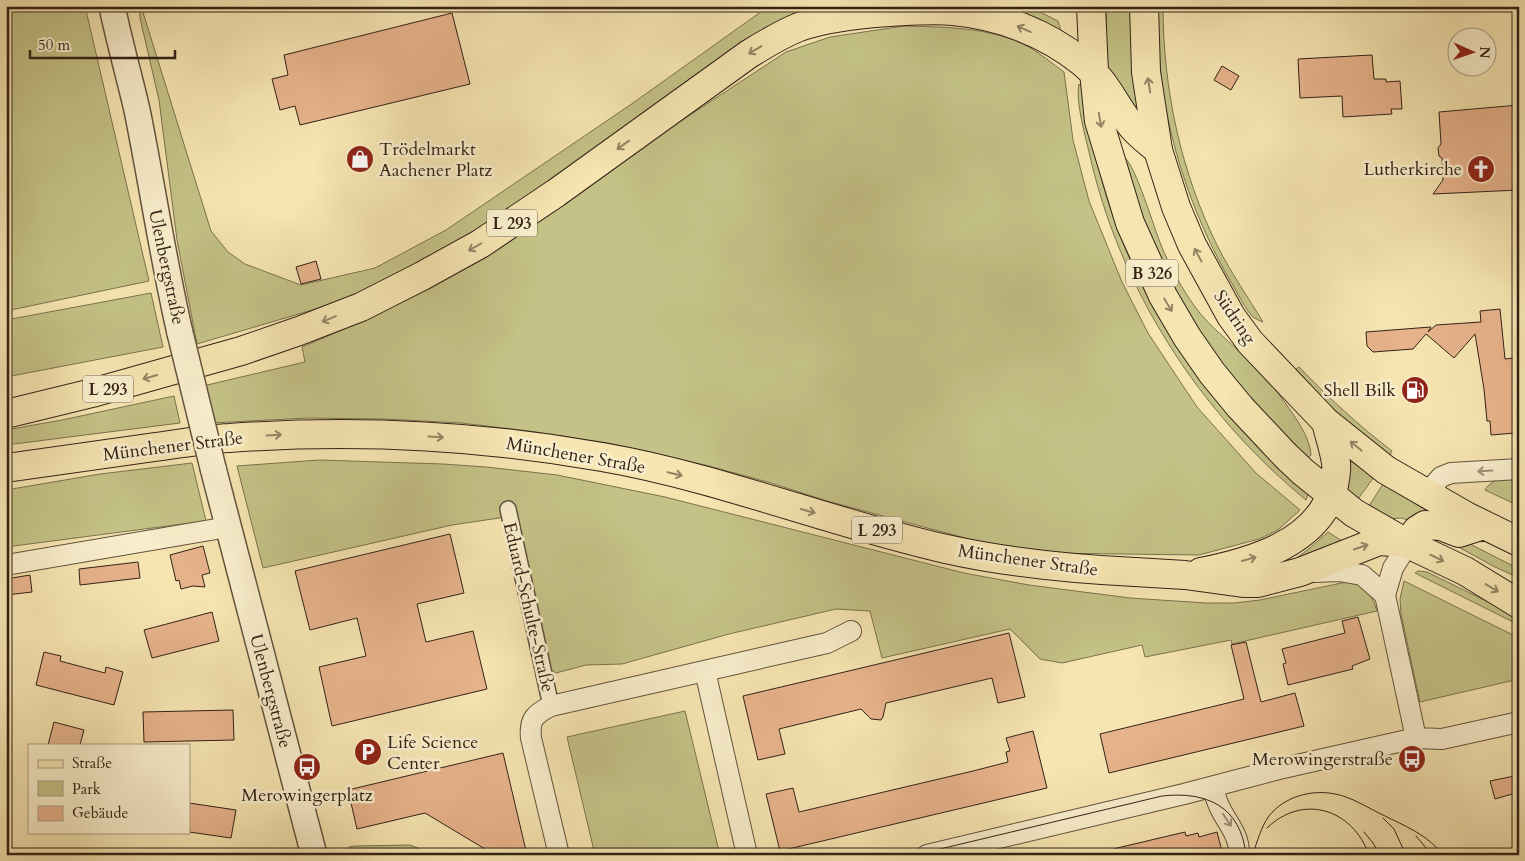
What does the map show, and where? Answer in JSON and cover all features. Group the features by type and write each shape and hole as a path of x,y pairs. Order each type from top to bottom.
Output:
{"main road":[{"name":"B 326","path":"1091,6 1094,72 1099,121 1113,172 1130,223 1163,296 1187,337 1212,373 1240,407 1297,467 1354,513 1408,544 1465,572 1519,604"},
{"name":"Südring","path":"1144,6 1146,72 1158,150 1176,207 1192,246 1232,316 1250,342 1326,422 1386,470 1426,494 1519,542"},
{"path":"960,8 1024,28 1068,51 1094,72 1131,125 1158,150"},
{"name":"L 293","path":"6,414 83,396 223,356 299,331 361,306 422,276 480,244 556,193 749,54 798,28 823,20 853,15 960,8"},
{"path":"1326,422 1336,464 1332,494"},
{"name":"Münchener Straße","path":"6,468 235,437 322,433 472,438 603,457 681,475 943,548 995,559 1063,568 1135,572"},
{"name":"B 326","path":"1185,575 1257,557 1293,541 1318,518 1332,494"},
{"path":"1408,544 1418,530 1425,526 1441,526 1458,533 1484,525"},
{"name":"B 326","path":"1135,572 1258,583 1300,572 1379,541 1408,544"}],"street":[{"name":"Ulenbergstraße","path":"112,6 118,40 136,109 168,281 180,333 228,527 314,855"},
{"path":"1426,494 1441,477 1451,473 1519,469"},
{"name":"Eduard-Schulte-Straße","path":"508,509 552,706"},
{"path":"6,565 228,527"},
{"path":"1408,544 1393,568 1385,595 1416,738"},
{"path":"1300,572 1339,570 1362,575 1385,595"},
{"name":"Eduard-Schulte-Straße","path":"559,855 530,730 534,717 552,706 827,643 851,631"},
{"path":"705,671 747,855"},
{"path":"927,855 1212,787 1279,768 1416,738 1442,739 1519,722"},
{"path":"1212,787 1218,805 1237,837 1239,855"}],"green space":[{"path":"6,6 85,6 149,281 6,311"},
{"path":"139,6 141,6 211,231 228,252 245,264 301,285 375,268 446,230 633,103 769,6 830,6 471,238 379,287 336,303 197,344 177,240 159,100 140,18"},
{"path":"1007,6 1028,6 1058,21 1061,31 1040,19"},
{"path":"1106,6 1130,6 1133,67 1141,115 1107,69"},
{"path":"1157,6 1163,6 1166,68 1171,99 1184,160 1194,190 1223,257 1263,322 1253,317 1247,310 1219,260 1197,214 1180,167 1163,93"},
{"path":"904,26 968,29 999,35 1029,47 1064,72 1073,140 1089,201 1122,282 1148,333 1197,407 1256,473 1300,510 1278,530 1259,539 1199,555 1043,553 991,545 827,501 705,465 608,443 461,423 384,419 307,418 212,423 203,386 305,362 302,347 368,319 427,290 490,255 564,205 664,132 786,52 830,37"},
{"path":"1079,84 1083,88 1104,188 1119,233 1137,275 1159,317 1211,393 1273,463 1308,494 1306,500 1267,465 1231,428 1198,387 1169,344 1143,299 1121,251 1103,202 1081,117 1078,99"},
{"path":"1125,158 1134,173 1165,253 1186,293 1207,321 1258,370 1278,393 1305,435 1311,455 1309,457 1305,456 1286,438 1233,378 1186,312 1165,273 1152,242 1129,176"},
{"path":"151,293 163,347 6,377 6,320"},
{"path":"1299,367 1344,411 1392,451 1390,455 1352,426 1329,404 1295,370"},
{"path":"174,396 180,423 6,445 6,430"},
{"path":"319,460 443,464 557,475 665,497 964,573 1029,585 1130,598 1234,603 1260,600 1351,581 1361,586 1368,593 1377,611 1232,644 1231,640 1145,657 1142,645 1062,663 1040,659 1010,629 882,658 870,611 836,609 729,634 622,664 586,665 556,673 549,668 513,516 452,525 263,568 237,466"},
{"path":"1352,462 1374,477 1358,499 1347,491 1350,463"},
{"path":"192,463 206,521 6,547 6,490 100,474"},
{"path":"1519,479 1519,506 1485,490 1496,481"},
{"path":"1383,484 1429,512 1412,521 1401,518 1389,519 1369,506"},
{"path":"1328,532 1342,541 1318,553 1294,560 1310,548"},
{"path":"1440,537 1468,543 1519,569 1519,578 1493,566"},
{"path":"1418,571 1427,572 1519,617 1519,625 1415,573"},
{"path":"1404,581 1519,638 1519,679 1420,702 1401,614 1400,599"},
{"path":"685,711 720,855 595,855 567,737"},
{"path":"410,845 433,854 354,855 346,852 349,847 354,846"}],"building":[{"path":"452,13 470,84 300,125 295,106 280,110 272,79 288,75 284,55"},
{"path":"1372,55 1374,79 1386,79 1386,82 1400,81 1402,109 1391,109 1392,114 1343,117 1342,96 1300,98 1298,59"},
{"path":"1222,66 1239,76 1231,90 1214,80"},
{"path":"1519,105 1519,190 1433,194 1443,180 1442,158 1439,156 1438,148 1441,144 1439,112"},
{"path":"316,261 321,279 301,284 296,267"},
{"path":"1500,309 1505,359 1514,358 1517,419 1514,419 1515,433 1491,435 1490,421 1487,421 1475,334 1454,358 1426,334 1413,349 1373,352 1367,346 1366,332 1431,327 1428,332 1436,325 1481,322 1480,311"},
{"path":"450,534 464,593 417,604 426,642 473,631 487,689 332,726 319,667 366,656 357,618 310,630 295,571"},
{"path":"203,546 210,573 202,575 205,587 193,586 181,589 179,580 176,581 170,555"},
{"path":"138,562 140,578 80,585 79,569"},
{"path":"30,575 32,592 6,595 6,579"},
{"path":"212,612 219,641 152,658 144,630"},
{"path":"1358,617 1370,659 1352,666 1353,669 1288,685 1283,664 1286,663 1282,649 1345,633 1342,621"},
{"path":"1009,633 1025,697 998,703 992,678 886,703 881,720 871,719 861,709 779,729 785,754 758,760 743,696"},
{"path":"1246,642 1261,702 1295,693 1304,726 1109,773 1100,734 1244,699 1231,645"},
{"path":"44,652 61,656 60,661 105,673 106,667 123,672 114,705 36,685"},
{"path":"233,710 234,740 144,742 143,712"},
{"path":"54,722 84,730 80,744 48,744"},
{"path":"1033,731 1047,788 780,851 766,794 793,788 799,812 973,771 1008,762 1006,752 1010,751 1006,738"},
{"path":"503,753 527,855 486,855 485,849 425,813 357,829 348,790"},
{"path":"1519,775 1519,792 1495,799 1490,781"},
{"path":"190,803 236,810 231,838 190,832"},
{"path":"1185,832 1186,836 1198,833 1199,837 1217,832 1223,855 1114,855 1113,849"}],"tram line":[{"path":"1253,854 1264,825 1275,809 1290,799 1299,796 1326,793 1341,795 1360,803 1416,832 1443,855"},
{"path":"915,855 1162,796 1178,795 1193,796 1207,800 1219,805 1229,813 1237,824 1243,838 1246,855"},
{"path":"1267,828 1281,817 1296,811 1311,809 1326,811 1339,817 1351,826 1362,839 1369,855"},
{"path":"1383,818 1394,829 1406,855"},
{"path":"1364,832 1380,855"},
{"path":"1416,836 1432,855"}],"place":[{"name":"Trödelmarkt Aachener Platz","path":"360,159"},
{"name":"Lutherkirche","path":"1481,169"},
{"name":"Shell Bilk","path":"1415,390"},
{"name":"Life Science Center","path":"368,752"},
{"name":"Merowingerstraße","path":"1412,759"},
{"name":"Merowingerplatz","path":"307,767"}]}
